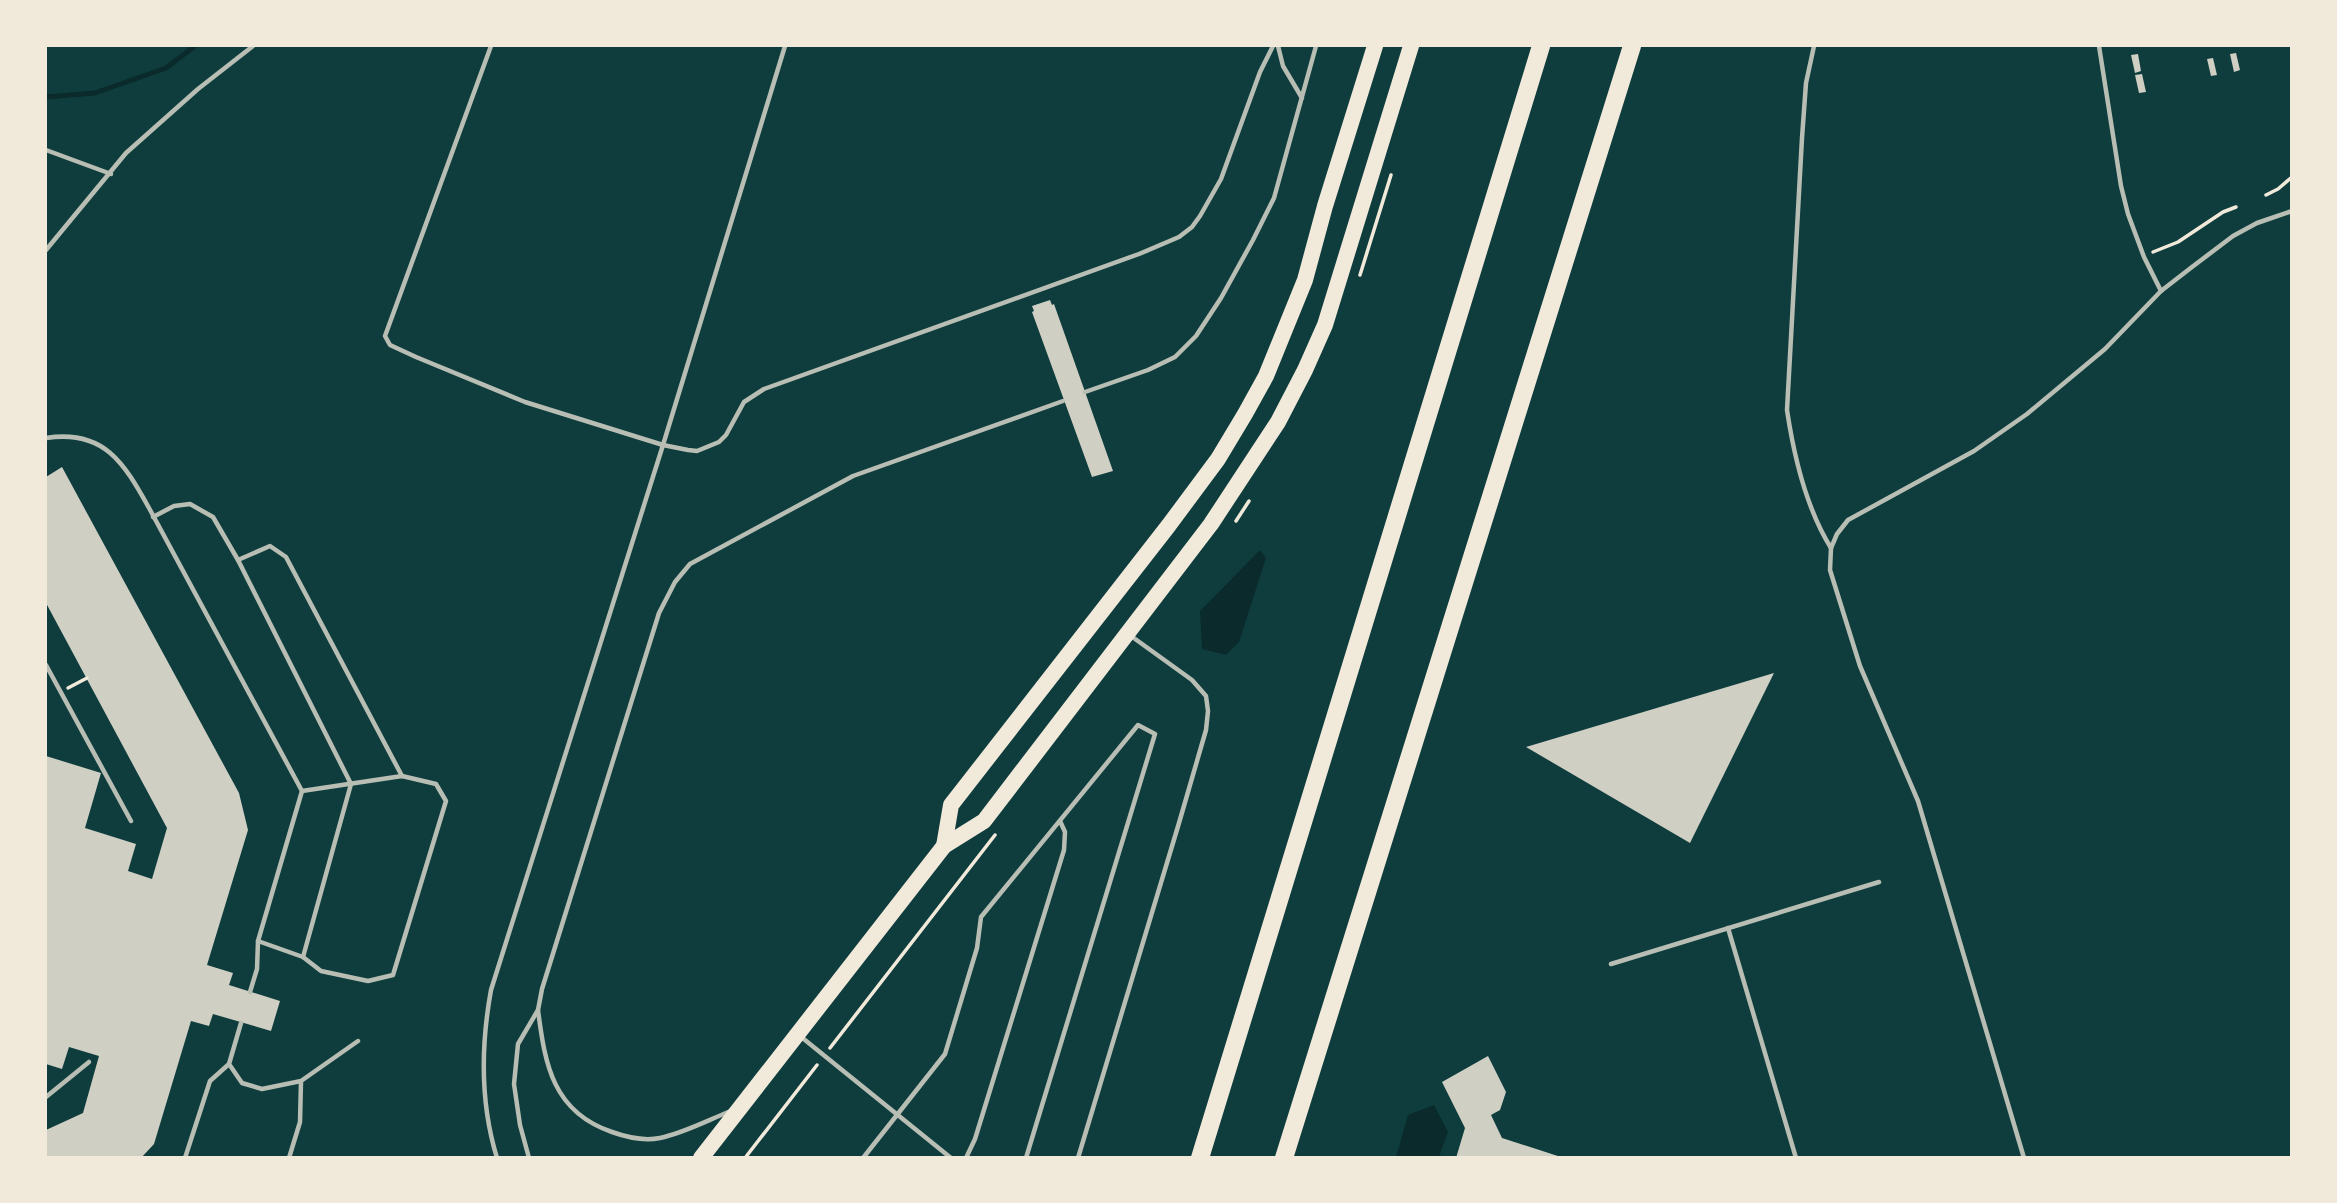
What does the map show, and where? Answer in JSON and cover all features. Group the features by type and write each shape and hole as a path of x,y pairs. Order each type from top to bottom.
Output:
{"highway":[{"path":"1200,1157 1541,46"},
{"path":"1284,1157 1632,46"}],"main road":[{"path":"944,846 951,805 1169,525 1218,459 1256,395 1305,280 1375,46"},
{"path":"701,1157 944,846 984,821 1211,524 1278,422 1325,325 1411,46"}],"lane":[{"path":"46,250 126,153 198,89 253,46"},
{"path":"491,46 385,336 390,345 525,402 663,445 697,451 709,448 726,435 744,402 764,389 1139,254 1179,237 1192,228 1221,179 1264,64 1275,46"},
{"path":"497,1157 486,1112 484,1073 485,1028 491,990 663,445 785,46"},
{"path":"1275,46 1283,66 1303,99"},
{"path":"1085,392 1148,370 1175,357 1196,336 1221,299 1274,198 1316,46"},
{"path":"1814,46 1806,83 1787,410 1800,474 1822,533 1831,548"},
{"path":"2099,46 2121,186 2128,214 2144,257 2161,291"},
{"path":"46,150 111,174"},
{"path":"2024,1157 1918,802 1905,765 1860,666 1830,570 1831,548 1847,520 1974,451 2027,414 2105,349 2161,291 2232,236 2257,223 2291,211"},
{"path":"738,1109 658,1139 626,1137 595,1126 570,1108 554,1082 544,1055 538,1010 542,989 659,613 675,582 690,564 853,476 1063,401"},
{"path":"46,438 78,439 99,444 122,463 302,791 258,941 257,969 250,992"},
{"path":"153,517 174,506 190,504 213,517 238,560 351,784 303,957"},
{"path":"238,560 270,546 286,557 402,776"},
{"path":"1078,1157 1179,823 1206,730 1208,711 1206,696 1192,680 1128,634"},
{"path":"46,665 131,821"},
{"path":"863,1157 945,1054 977,948 981,917 1138,725 1155,734 1026,1157"},
{"path":"258,941 303,957 321,971 368,981 393,975 446,801 436,784 402,776 302,791"},
{"path":"966,1157 975,1139 1064,850 1065,832 1060,821"},
{"path":"1611,964 1878,882"},
{"path":"1728,928 1796,1157"},
{"path":"529,1157 520,1125 514,1084 518,1044 538,1010"},
{"path":"185,1157 210,1081 229,1065 241,1023"},
{"path":"797,1034 951,1157"},
{"path":"229,1065 242,1083 262,1089 301,1081 358,1041"},
{"path":"46,1097 89,1062"},
{"path":"289,1157 300,1122 301,1081"}],"path":[{"path":"2266,195 2291,177"},
{"path":"2153,252 2179,242 2236,207"},
{"path":"60,692 87,678"},
{"path":"745,1157 804,1082"}],"water":[{"path":"1260,550 1266,558 1239,642 1226,655 1202,649 1200,611"},
{"path":"1434,1105 1448,1132 1439,1157 1396,1157 1408,1115"}],"building":[{"path":"2236,53 2240,70 2234,72 2230,54"},
{"path":"2138,54 2141,71 2135,73 2131,55"},
{"path":"2213,58 2217,75 2211,76 2207,59"},
{"path":"2142,74 2146,92 2139,93 2135,75"},
{"path":"1050,300 1052,305 1054,304 1113,471 1092,477 1032,312 1032,306"},
{"path":"62,467 239,793 248,830 207,965 233,973 229,985 280,1001 271,1031 213,1014 209,1026 191,1021 154,1144 141,1158 46,1158 46,1130 83,1113 99,1056 69,1047 62,1069 46,1064 46,756 101,773 85,828 136,844 128,871 152,879 167,828 46,603 46,477"},
{"path":"1774,673 1690,843 1526,747"},
{"path":"1488,1056 1506,1092 1500,1110 1491,1115 1502,1138 1564,1158 1456,1158 1465,1128 1442,1082"}],"waterway":[{"path":"46,97 95,93 166,68 195,46"}]}
